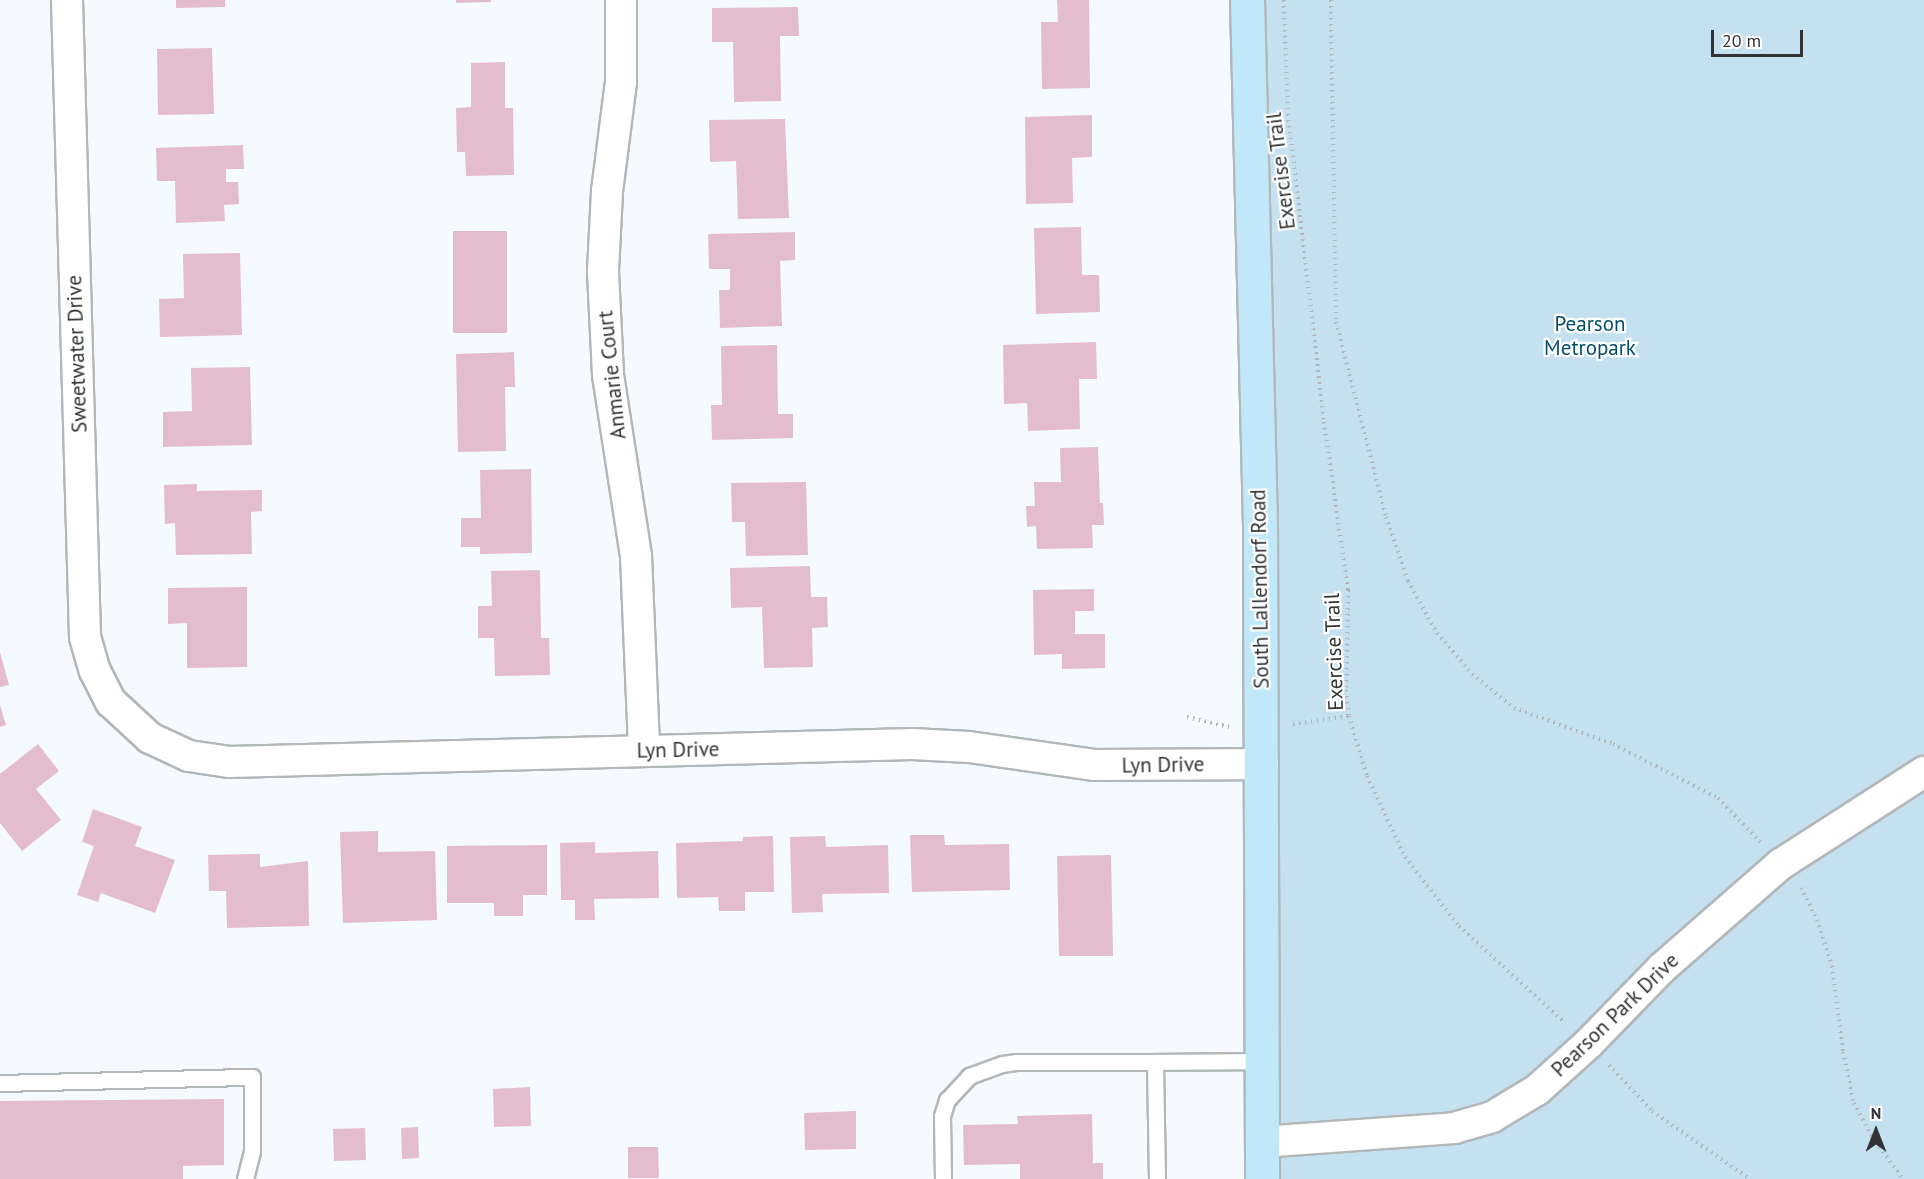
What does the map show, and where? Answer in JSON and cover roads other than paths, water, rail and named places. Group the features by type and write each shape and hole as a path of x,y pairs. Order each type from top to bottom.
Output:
{"street":[{"name":"Sweetwater Drive","path":"67,0 84,621 88,654 111,702"},
{"name":"Anmarie Court","path":"621,0 621,82 607,192 603,284 608,375 636,556 644,750"},
{"name":"South Lallendorf Road","path":"1247,0 1260,525 1263,764 1262,1179"},
{"name":"Lyn Drive","path":"111,702 150,738 189,756 209,761 912,744 969,747 1094,765 1263,764"},
{"name":"Pearson Park Drive","path":"1261,1142 1455,1128 1492,1117 1537,1090 1589,1043 1662,968 1781,864 1924,772"}],"lane":[{"path":"943,1179 942,1116 947,1100 969,1076 1002,1064 1017,1062 1262,1061"},
{"path":"1155,1062 1157,1179"},
{"path":"0,1083 252,1077 252,1151 245,1179"}],"park label":[{"name":"Pearson Metropark","path":"1590,336"}]}
